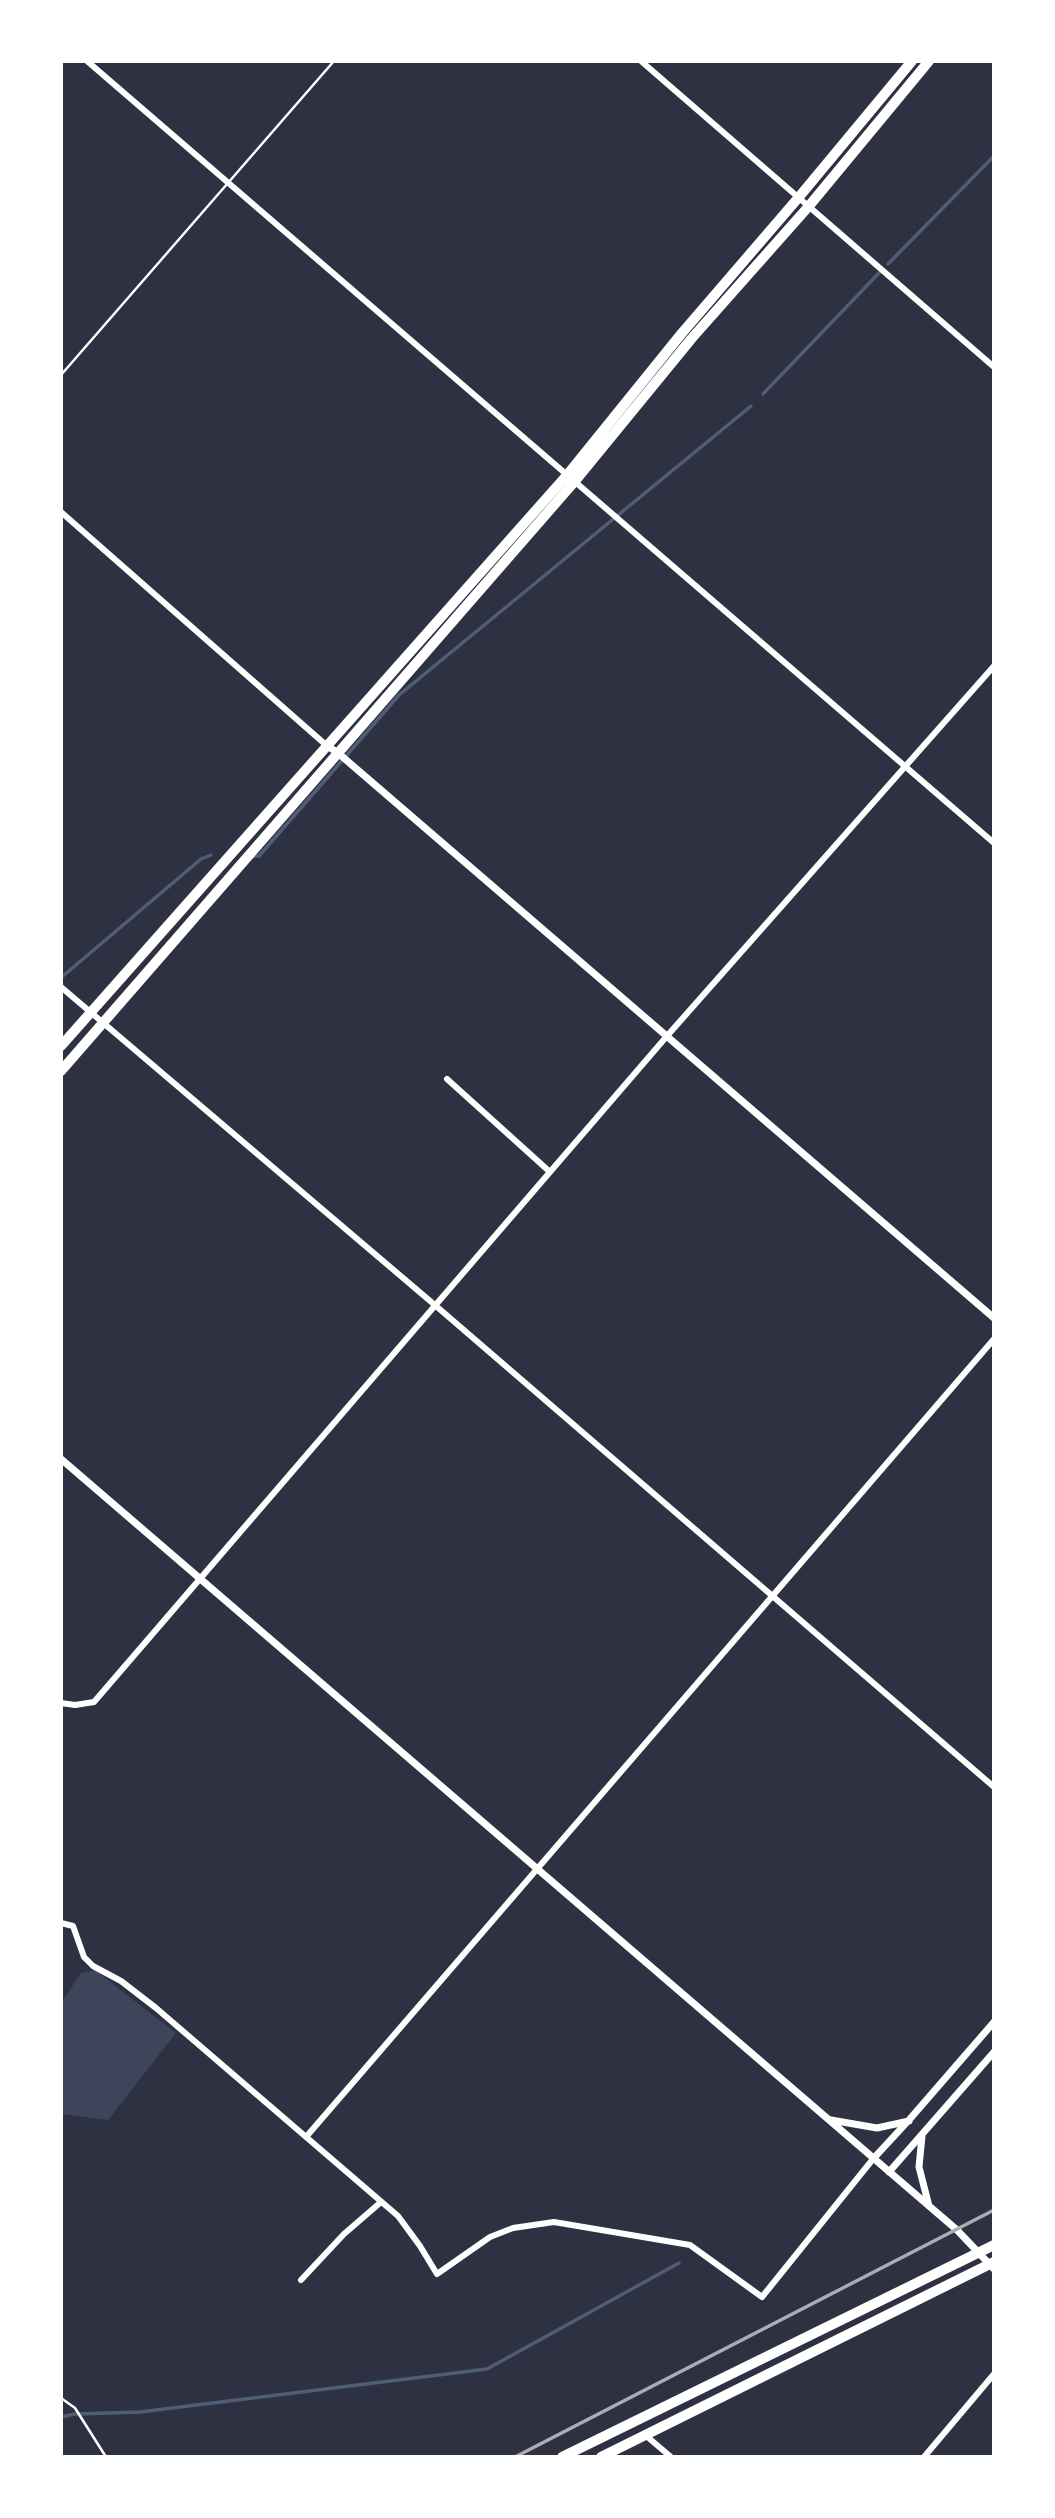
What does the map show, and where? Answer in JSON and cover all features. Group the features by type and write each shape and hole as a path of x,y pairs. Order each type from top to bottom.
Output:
{"main road":[{"path":"61,1046 326,745 571,478 682,333 912,61"},
{"path":"61,1071 338,753 692,338 809,206 929,61"},
{"path":"562,2457 994,2245"},
{"path":"601,2457 992,2265"}],"street":[{"path":"87,61 994,844"},
{"path":"641,61 994,367"},
{"path":"61,512 326,745 994,1318"},
{"path":"61,1703 75,1705 94,1702 202,1580 667,1037 994,666"},
{"path":"61,987 994,1787"},
{"path":"447,1079 550,1172"},
{"path":"306,2137 994,1339"},
{"path":"61,1459 830,2120 957,2230 992,2265"},
{"path":"61,1923 73,1926 84,1958 93,1966 121,1981 156,2008 398,2216 437,2274 490,2237 513,2228 554,2222 690,2245 762,2297 873,2159 994,2022"},
{"path":"889,2172 994,2052"},
{"path":"830,2120 877,2128 909,2120"},
{"path":"922,2136 919,2167 929,2206"},
{"path":"301,2280 344,2234 381,2202"},
{"path":"924,2457 994,2374"},
{"path":"644,2434 671,2457"}],"lane":[{"path":"61,375 334,61"},
{"path":"61,2398 75,2408 106,2457"}],"shaded area":[{"path":"95,1970 176,2033 108,2120 61,2114 61,2003 81,1973"}],"waterway":[{"path":"888,264 994,156"},
{"path":"763,394 879,273"},
{"path":"253,856 259,856 399,695 751,406"},
{"path":"63,976 201,859 211,855"},
{"path":"61,2417 75,2414 140,2412 487,2369 679,2263"}],"railway":[{"path":"515,2457 994,2210"}]}
